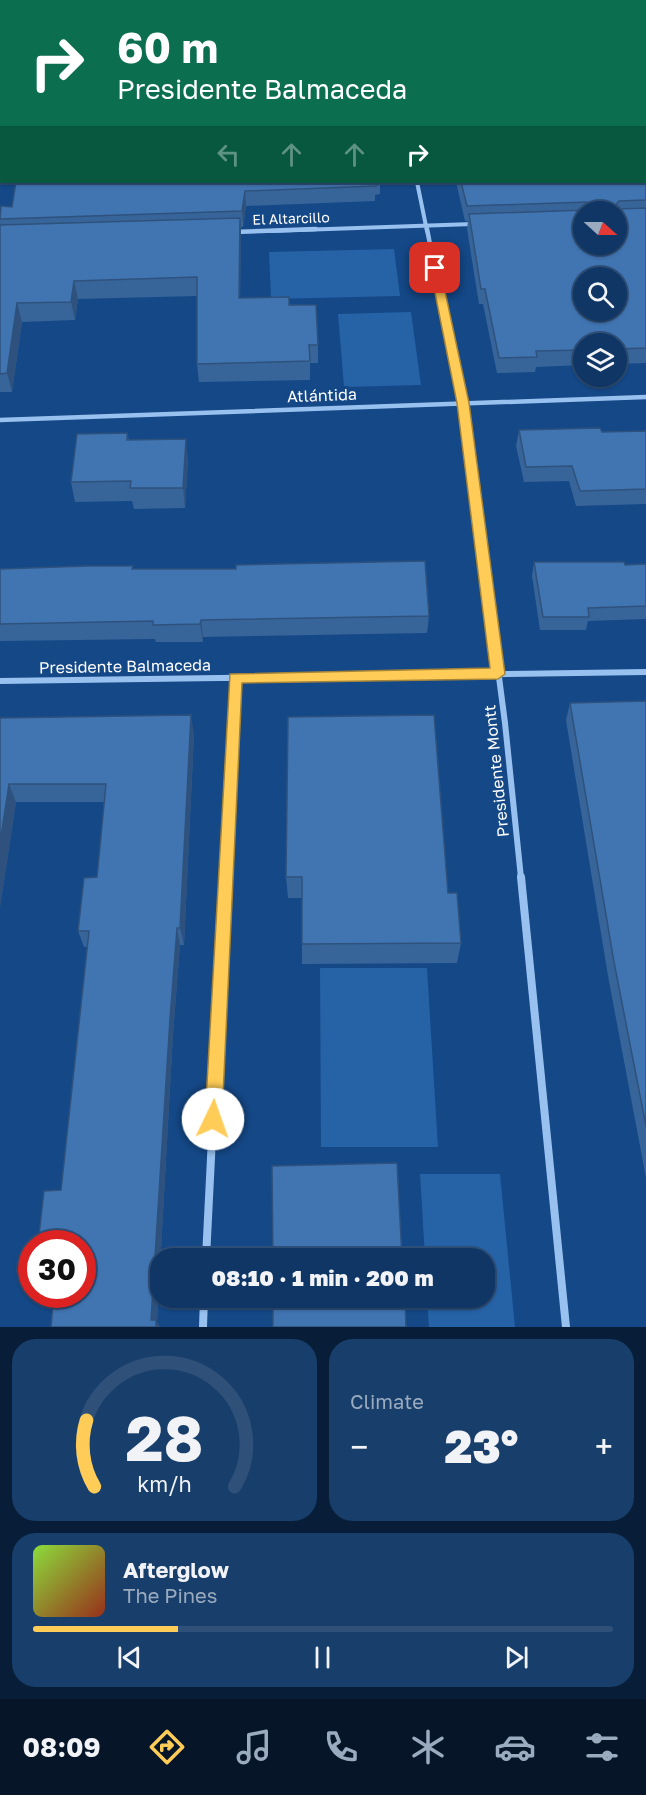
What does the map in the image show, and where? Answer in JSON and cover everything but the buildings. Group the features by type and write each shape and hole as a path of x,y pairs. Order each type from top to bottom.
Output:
{"street":[{"name":"Presidente Montt","path":"417,183 463,403 498,674 566,1327"},
{"name":"El Altarcillo","path":"225,232 483,224"},
{"name":"Atlántida","path":"0,420 646,397"},
{"name":"Presidente Balmaceda","path":"0,681 646,672"},
{"path":"206,1248 235,678"},
{"path":"203,1327 204,1308"}],"shaded area":[{"path":"394,249 400,296 271,299 269,252"},
{"path":"411,312 421,385 344,387 338,314"},
{"path":"320,968 427,968 438,1147 321,1147"},
{"path":"420,1174 500,1174 515,1327 429,1327 428,1308 495,1308 495,1248 424,1248"}],"route":[{"path":"213,1119 235,678 498,674 463,403 435,268"}]}
